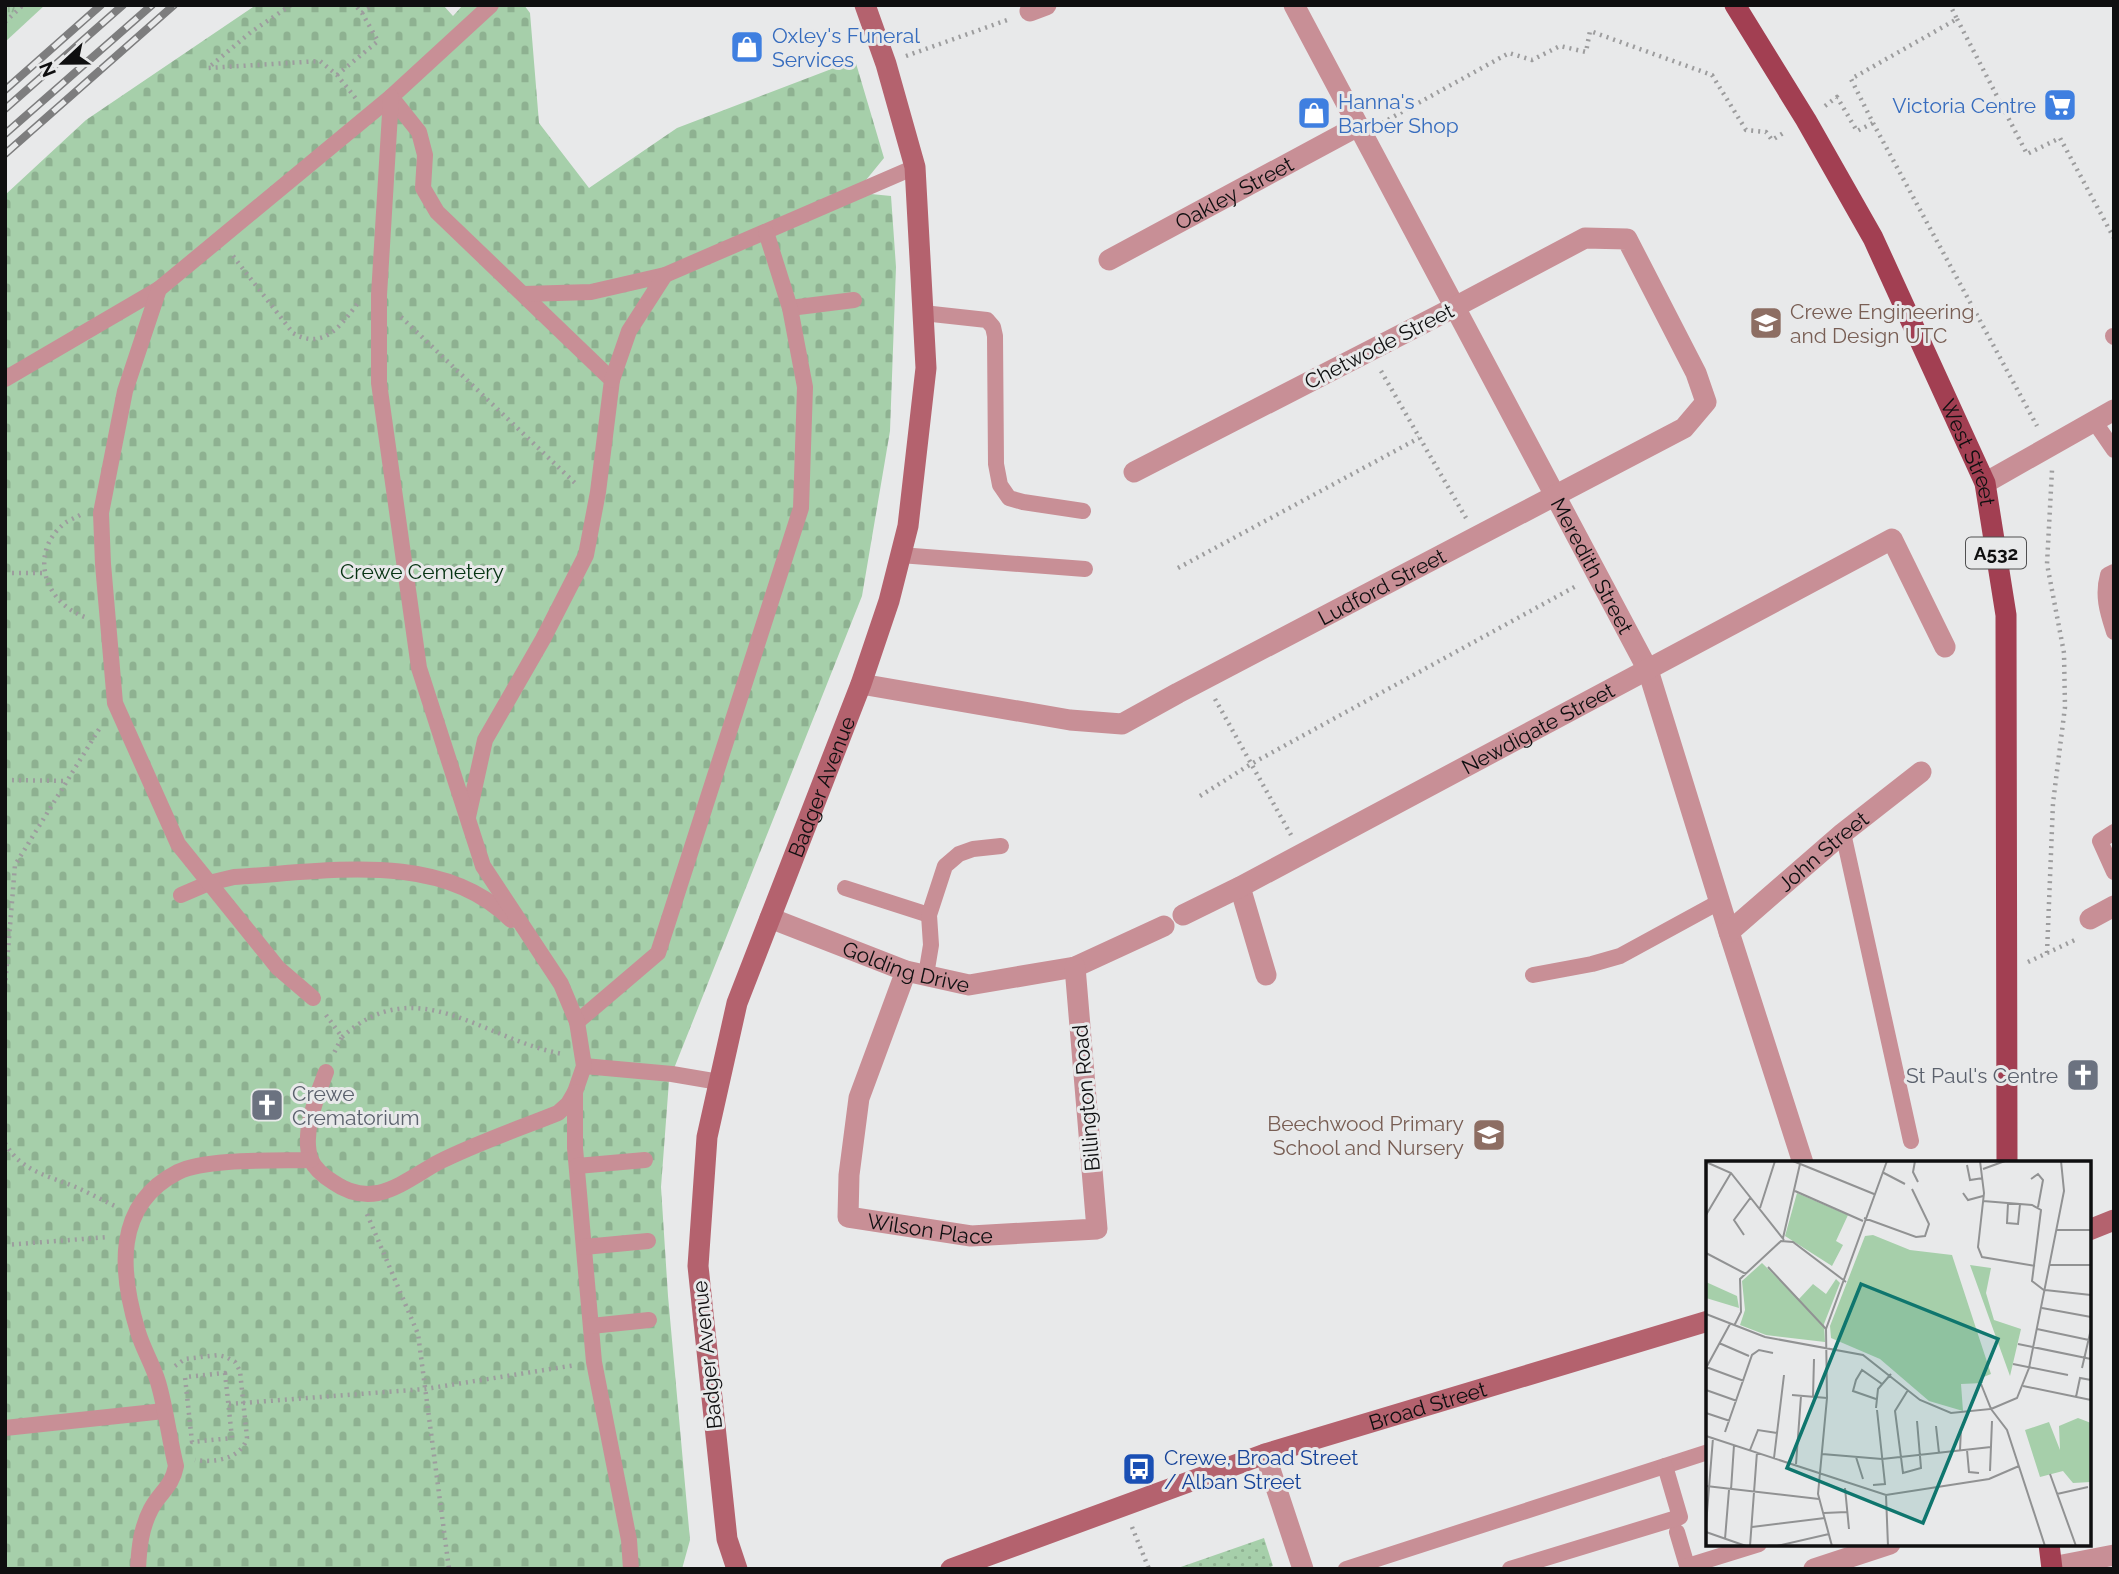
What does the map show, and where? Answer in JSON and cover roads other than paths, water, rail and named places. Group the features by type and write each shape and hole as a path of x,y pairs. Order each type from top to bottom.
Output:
{"main road":[{"name":"West Street","path":"1735,5 1806,120 1873,238 1984,483 2006,615 2007,1161"},
{"path":"2049,1546 2052,1568"}],"street":[{"name":"Badger Avenue","path":"737,1569 727,1539 698,1266 707,1137 737,1003 861,684 889,601 908,526 926,368 915,167 886,64 865,5"},
{"name":"Meredith Street","path":"1294,5 1648,670 1802,1161"},
{"name":"Oakley Street","path":"1109,260 1360,130"},
{"name":"Chetwode Street","path":"1134,472 1585,237 1627,239"},
{"name":"Ludford Street","path":"861,684 1070,720 1122,724 1684,428 1706,402 1696,373 1627,239"},
{"path":"1984,483 2114,410"},
{"name":"Newdigate Street","path":"1183,915 1301,855 1892,539 1945,647"},
{"name":"John Street","path":"1729,932 1843,833 1921,772"},
{"path":"1240,887 1266,975"},
{"path":"2090,919 2114,906"},
{"name":"Golding Drive","path":"770,918 916,973 969,985 1075,967 1164,926"},
{"name":"Billington Road","path":"1075,967 1097,1229"},
{"name":"Wilson Place","path":"916,973 859,1098 849,1175 848,1217 971,1236 1097,1229"},
{"path":"2091,1229 2114,1220"},
{"name":"Broad Street","path":"951,1569 1265,1454 1706,1322"},
{"path":"1265,1454 1303,1569"},
{"path":"1814,1569 1879,1546"},
{"path":"2052,1568 2114,1555"}],"lane":[{"path":"5,379 159,289 391,97 491,5"},
{"path":"391,97 419,131 425,155 423,188 437,212 612,380"},
{"path":"326,1072 314,1107 308,1138 311,1160 321,1174 336,1185 359,1195 380,1192 399,1185 441,1161 558,1113 568,1104 575,1092 584,1062 577,1022 561,984 483,866 419,668 379,383 379,295 391,97"},
{"path":"524,294 590,292 665,275 915,167"},
{"path":"577,1022 658,953 801,508 805,387 790,308 766,232"},
{"path":"468,819 485,740 543,639 586,555 596,502 612,380 629,331 665,275"},
{"path":"159,289 125,391 101,513 115,702 178,844 278,968 313,998"},
{"path":"790,308 854,300"},
{"path":"923,313 987,320 993,327 996,464 1000,485 1009,498 1083,510"},
{"path":"2094,421 2114,450"},
{"path":"900,555 1085,569"},
{"path":"2114,572 2108,575 2104,588 2107,611 2114,632"},
{"path":"2114,832 2100,841 2114,872"},
{"path":"1843,833 1911,1140"},
{"path":"916,973 931,945 929,915 945,866 959,854 972,849 1001,846"},
{"path":"181,895 209,883 234,877 391,870 426,875 468,889 501,910 532,942"},
{"path":"845,888 929,915"},
{"path":"1533,975 1620,956 1719,902"},
{"path":"584,1062 719,1082"},
{"path":"575,1092 577,1166 594,1362 629,1540 631,1569"},
{"path":"138,1569 139,1542 152,1507 174,1480 176,1466 157,1380 138,1335 127,1289 127,1236 134,1215 151,1192 179,1172 211,1164 311,1160"},
{"path":"577,1166 645,1160"},
{"path":"584,1247 648,1241"},
{"path":"591,1326 649,1320"},
{"path":"5,1429 162,1403"},
{"path":"1346,1569 1706,1453"},
{"path":"1510,1569 1680,1517 1665,1466"},
{"path":"1677,1532 1688,1567 1753,1546"}],"railway":[{"path":"5,90 101,5"},
{"path":"5,109 123,5"},
{"path":"5,134 152,5"},
{"path":"5,154 174,5"}],"place":[{"name":"Oxley's Funeral Services","path":"747,47"},
{"name":"Victoria Centre","path":"2060,105"},
{"name":"Hanna's Barber Shop","path":"1314,113"},
{"name":"Crewe Engineering and Design UTC","path":"1766,323"},
{"name":"St Paul's Centre","path":"2083,1075"},
{"name":"Crewe Crematorium","path":"267,1105"},
{"name":"Beechwood Primary School and Nursery","path":"1489,1135"},
{"name":"Crewe, Broad Street / Alban Street","path":"1139,1469"}],"park label":[{"name":"Crewe Cemetery","path":"422,571"}]}
